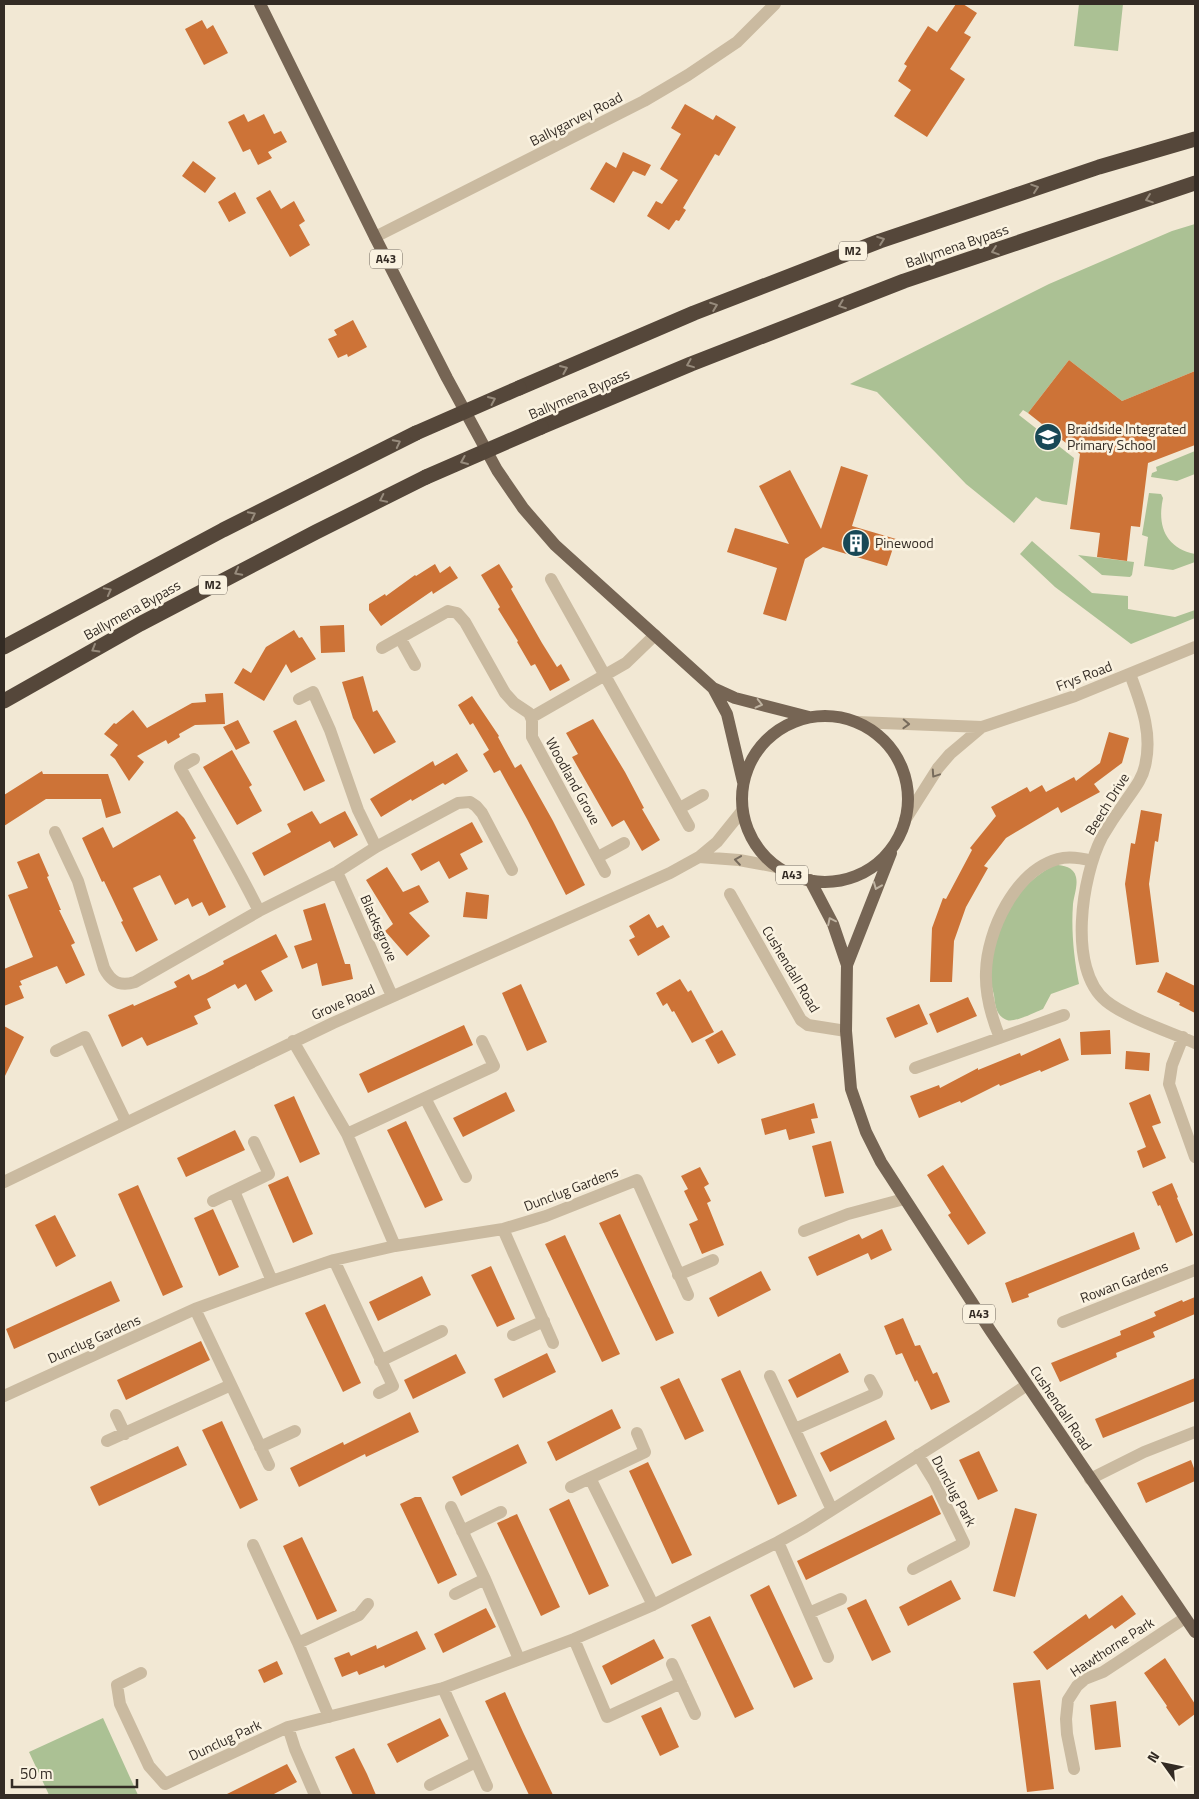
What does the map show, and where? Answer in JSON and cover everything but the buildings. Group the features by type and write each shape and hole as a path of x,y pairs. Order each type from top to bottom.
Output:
{"highway":[{"name":"Ballymena Bypass","path":"4,647 223,530 416,434 694,313 880,241 1099,167 1195,139"},
{"name":"Ballymena Bypass","path":"4,700 140,624 316,532 426,477 541,427 691,364 904,281 1195,183"}],"main road":[{"name":"A43","path":"260,4 375,237 447,378 497,470 523,508 555,545 655,634 712,688 727,714 743,782 742,811 748,833 760,852 777,867 792,876 810,880 835,881 859,874 880,861 896,842 905,820 908,797 904,773 893,752 877,734 857,722 833,716 809,717 735,698 712,688"},
{"name":"A43","path":"743,782 751,759 766,740 786,725 809,717"},
{"name":"Cushendall Road","path":"847,965 896,842"},
{"name":"Cushendall Road","path":"810,880 834,924 847,965 846,1031 851,1089 866,1132 881,1162 1090,1479 1195,1632"}],"street":[{"name":"Ballygarvey Road","path":"375,237 644,101 688,75 737,42 775,4"},
{"path":"551,578 689,826"},
{"path":"382,648 448,611 457,613 465,622 505,693 514,703 527,710 532,717 626,663 655,634"},
{"path":"400,638 415,665"},
{"name":"Frys Road","path":"857,722 982,727 1075,696 1195,647"},
{"name":"Beech Drive","path":"1130,674 1144,716 1148,741 1146,765 1138,783 1106,830 1092,861 1083,896 1082,926 1085,962 1091,983 1100,996 1113,1006 1195,1043"},
{"path":"299,699 313,692 330,730 358,810 376,848"},
{"name":"Woodland Grove","path":"532,717 532,737 605,872"},
{"name":"Frys Road","path":"905,820 938,768 950,754 982,727"},
{"path":"194,759 180,767 259,911"},
{"path":"680,808 703,795"},
{"path":"55,832 78,881 102,964 108,975 117,983 125,984 135,982 259,911 338,872 376,848 455,805 468,801 479,809 512,870"},
{"name":"Grove Road","path":"4,1182 293,1041 670,873 699,857 717,842 742,811"},
{"path":"598,857 624,844"},
{"path":"699,857 739,860 777,867"},
{"path":"1000,1038 988,1005 986,962 1004,908 1023,881 1044,865 1055,860 1068,858 1092,861"},
{"name":"Blacksgrove","path":"338,872 392,996"},
{"name":"Cushendall Road","path":"730,894 801,1020 808,1025 846,1031"},
{"path":"915,1068 1064,1016"},
{"path":"56,1051 85,1037 126,1122"},
{"path":"1183,1037 1172,1065 1169,1084 1195,1157"},
{"path":"347,1134 494,1066 482,1040"},
{"path":"293,1041 347,1134 395,1246"},
{"path":"425,1098 466,1177"},
{"path":"213,1201 269,1174 254,1142"},
{"name":"Dunclug Gardens","path":"4,1396 195,1309 272,1281 334,1260 395,1246 502,1229 546,1216 637,1180 688,1295"},
{"path":"234,1191 272,1281"},
{"path":"804,1231 848,1214 904,1199"},
{"path":"502,1229 553,1342"},
{"path":"334,1260 392,1386 379,1393"},
{"path":"678,1275 713,1260"},
{"name":"Rowan Gardens","path":"1063,1322 1195,1270"},
{"path":"195,1309 270,1465"},
{"path":"514,1335 544,1321"},
{"path":"380,1361 442,1330"},
{"path":"770,1376 832,1510"},
{"path":"795,1429 878,1393 870,1380"},
{"name":"Dunclug Park","path":"142,1673 117,1685 120,1704 150,1766 165,1784 288,1728 443,1688 574,1639 653,1605 778,1542 832,1510 1027,1384"},
{"path":"107,1441 231,1385"},
{"path":"116,1415 125,1434"},
{"path":"260,1447 295,1431"},
{"path":"1090,1479 1144,1452 1195,1432"},
{"path":"571,1487 645,1452 637,1433"},
{"name":"Dunclug Park","path":"913,1568 964,1543 934,1481 918,1455"},
{"path":"590,1478 653,1605"},
{"path":"451,1507 485,1579 519,1659"},
{"path":"462,1531 501,1512"},
{"path":"778,1542 828,1657"},
{"path":"253,1545 330,1716"},
{"path":"455,1594 485,1579"},
{"path":"809,1613 840,1599"},
{"path":"298,1643 360,1614 368,1604"},
{"name":"Hawthorne Park","path":"1074,1769 1066,1719 1068,1700 1077,1686 1086,1679 1103,1672 1185,1618"},
{"path":"574,1639 608,1717 681,1683"},
{"path":"672,1664 695,1714"},
{"path":"443,1688 487,1786"},
{"path":"288,1728 315,1795"},
{"path":"430,1785 476,1762"}],"green space":[{"path":"1079,4 1123,4 1118,51 1074,46"},
{"path":"1195,224 1195,371 1122,401 1069,360 1028,413 1023,410 1019,415 1074,458 1067,505 1042,501 1036,497 1014,523 966,484 877,392 850,384 1049,284 1172,231"},
{"path":"1195,451 1195,474 1177,481 1151,477 1152,473 1157,471 1156,467"},
{"path":"1149,493 1161,494 1163,498 1161,517 1166,534 1176,547 1195,554 1195,562 1173,570 1144,566 1148,537 1142,535"},
{"path":"1032,541 1092,593 1128,596 1128,609 1175,617 1195,610 1195,618 1131,644 1055,587 1020,554"},
{"path":"1078,555 1134,562 1132,575 1130,577 1102,575"},
{"path":"1055,865 1071,869 1076,877 1077,883 1072,924 1079,984 1051,994 1043,1009 1020,1019 1010,1021 1000,1016 997,1010 991,981 990,972 996,940 1008,909 1017,896 1028,884"},
{"path":"103,1718 138,1795 49,1795 29,1752"}],"place":[{"name":"Braidside Integrated Primary School","path":"1048,437"},
{"name":"Pinewood","path":"856,543"}]}
